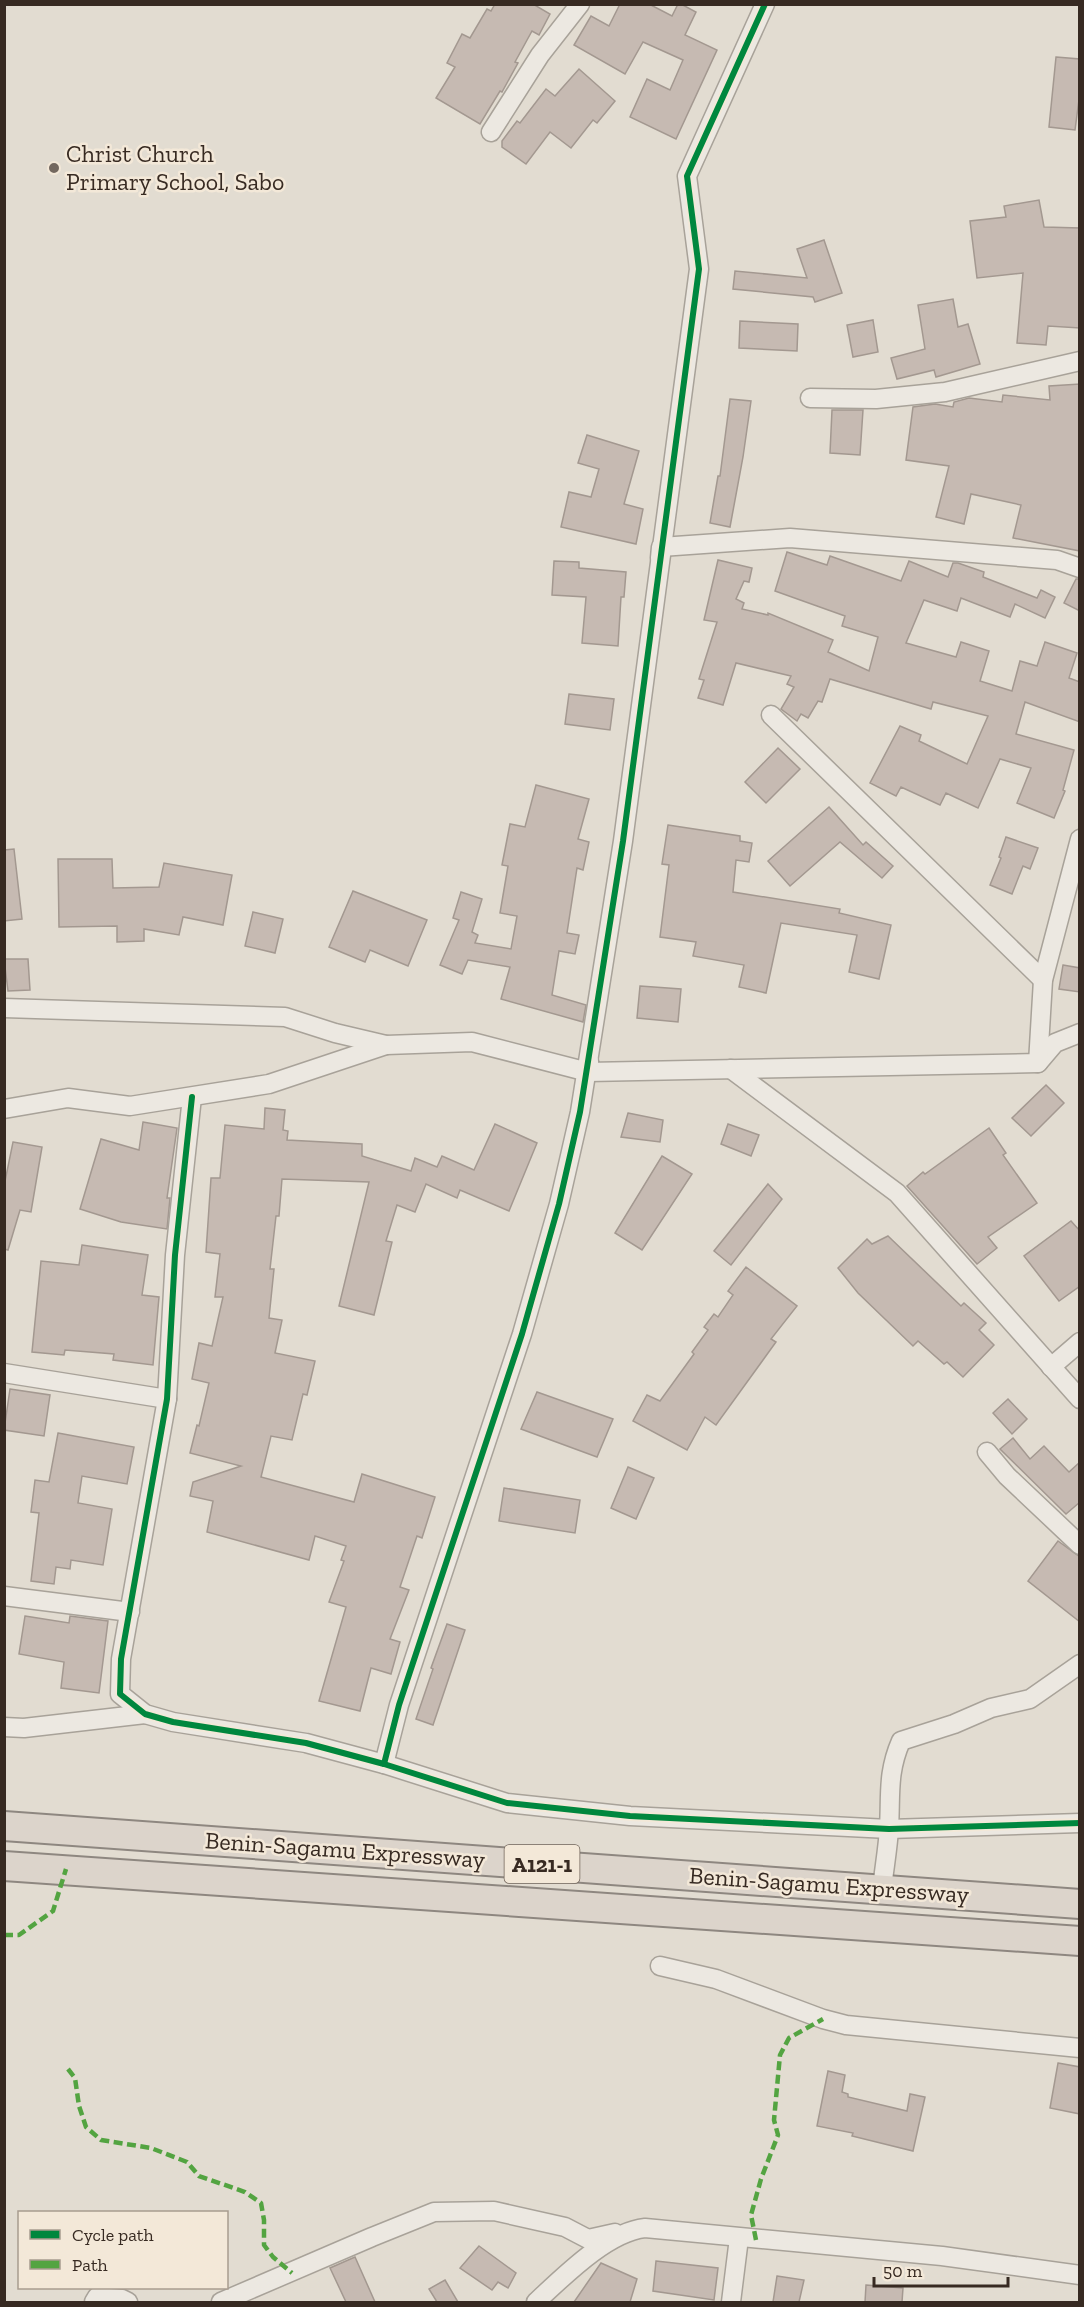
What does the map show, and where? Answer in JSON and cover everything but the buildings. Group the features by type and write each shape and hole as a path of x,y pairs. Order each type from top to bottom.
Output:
{"highway":[{"name":"Benin-Sagamu Expressway","path":"4,1826 1080,1904"},
{"name":"Benin-Sagamu Expressway","path":"4,1866 1080,1941"}],"street":[{"path":"491,132 540,55 580,4"},
{"path":"384,1764 399,1677 492,1399 588,1072 699,269 687,176 765,4"},
{"path":"810,398 876,399 945,392 1080,361"},
{"path":"662,547 790,538 1057,560 1080,568"},
{"path":"771,715 1043,980"},
{"path":"1038,1063 1043,980 1080,839"},
{"path":"4,1008 285,1017 335,1033 386,1045 472,1042 588,1072 1038,1063 1055,1043 1080,1033"},
{"path":"4,1109 68,1098 130,1106 269,1084 386,1045"},
{"path":"731,1069 897,1193 1080,1399"},
{"path":"145,1714 120,1694 121,1659 167,1400 175,1255 192,1096"},
{"path":"1051,1367 1080,1342"},
{"path":"4,1373 167,1400"},
{"path":"987,1452 1007,1476 1080,1545"},
{"path":"4,1596 130,1612"},
{"path":"882,1889 889,1829 890,1776 902,1741 954,1724 991,1708 1030,1700 1080,1664"},
{"path":"4,1727 24,1728 145,1714 173,1722 306,1743 384,1764 507,1803 630,1816 889,1829 1080,1823"},
{"path":"660,1966 716,1979 823,2019 846,2025 1080,2048"},
{"path":"221,2302 434,2212 494,2211 565,2227 588,2240 631,2229 645,2228 942,2256 1080,2275"},
{"path":"536,2302 567,2273 616,2236 631,2229"},
{"path":"731,2302 739,2238"},
{"path":"94,2302 97,2297 122,2299 128,2302"}],"marked path":[{"path":"4,1935 19,1935 53,1911 66,1869"},
{"path":"756,2240 751,2215 761,2179 778,2135 774,2120 780,2055 789,2038 823,2019"},
{"path":"68,2069 75,2078 79,2106 86,2127 101,2140 151,2148 187,2162 199,2176 245,2192 261,2203 264,2245 273,2257 292,2273"}],"cycle path":[{"path":"384,1764 399,1705 522,1334 559,1204 580,1112 623,841 699,269 687,176 765,4"},
{"path":"192,1097 175,1255 167,1399 121,1659 120,1694 145,1714 173,1722 306,1743 384,1764 507,1803 630,1816 889,1829 1080,1823"}],"place":[{"name":"Christ Church Primary School, Sabo","path":"54,168"}]}
